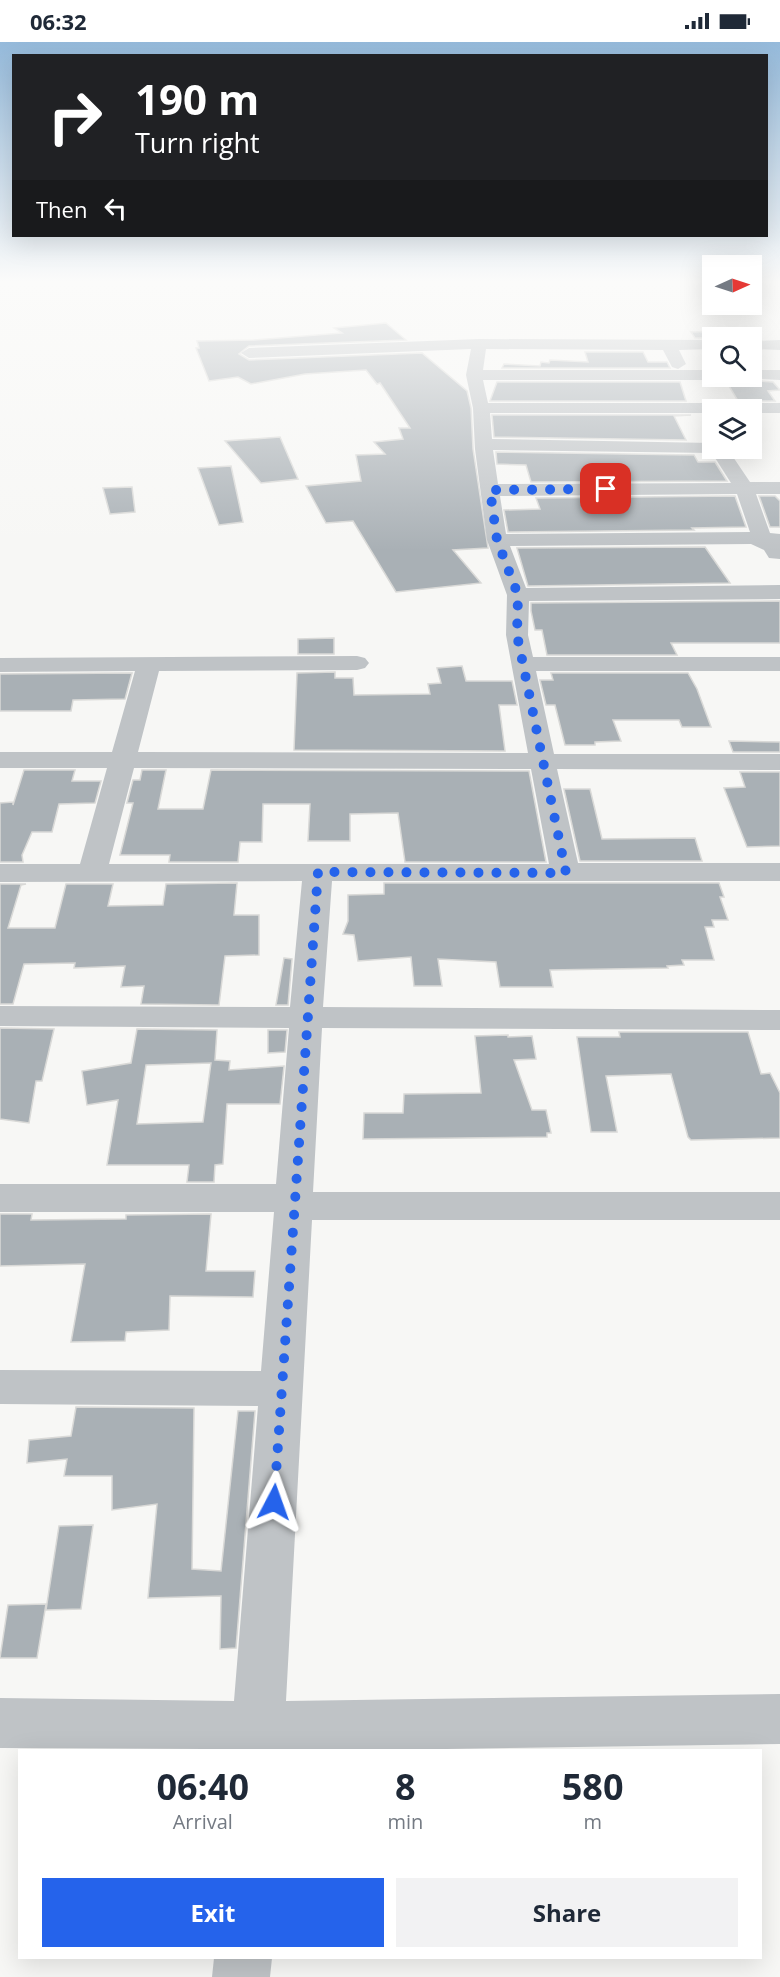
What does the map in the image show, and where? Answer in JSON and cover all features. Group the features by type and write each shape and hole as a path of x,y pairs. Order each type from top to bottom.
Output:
{"street":[{"path":"475,370 497,540 518,595 517,635 566,873"},
{"path":"682,370 702,407"},
{"path":"474,375 702,375"},
{"path":"762,375 780,375"},
{"path":"481,408 702,416"},
{"path":"762,410 780,408"},
{"path":"484,444 702,448"},
{"path":"725,459 745,489 780,561"},
{"path":"490,490 780,489"},
{"path":"497,540 751,538 771,541"},
{"path":"518,595 780,592"},
{"path":"92,873 149,663"},
{"path":"0,664 357,663"},
{"path":"523,664 780,664"},
{"path":"0,760 780,762"},
{"path":"258,1739 306,1017 318,872"},
{"path":"0,873 780,872"},
{"path":"0,1016 780,1020"},
{"path":"0,1198 780,1206"},
{"path":"0,1387 281,1389"},
{"path":"0,1723 258,1739 780,1719"},
{"path":"242,1977 243,1959"}],"building":[{"path":"205,370 361,370 305,374 251,384 238,377 209,381"},
{"path":"366,370 442,370 467,391 488,548 453,550 481,583 396,592 353,521 326,523 306,486 361,481 356,455 385,454 374,442 403,439 399,428 410,428 380,383 377,384"},
{"path":"762,381 773,382 780,390 768,391 775,401 737,399 730,387 762,387"},
{"path":"497,382 680,382 686,401 490,401"},
{"path":"492,415 691,415 674,416 686,440 494,437"},
{"path":"280,437 298,479 261,483 225,441"},
{"path":"496,452 694,455 698,462 715,462 727,481 531,482 526,465 497,464"},
{"path":"231,466 243,522 219,525 198,468"},
{"path":"132,487 135,512 110,514 103,488"},
{"path":"735,496 746,527 692,528 694,530 508,532 504,510 540,509 536,498"},
{"path":"759,496 775,496 780,501 780,527 770,527"},
{"path":"705,547 730,583 528,586 517,548"},
{"path":"780,601 780,643 671,643 677,655 547,655 542,630 535,630 531,611 531,603"},
{"path":"334,638 334,654 298,654 298,639"},
{"path":"462,666 466,681 512,681 517,705 499,705 505,751 294,750 297,673 335,672 335,678 353,678 354,695 430,694 428,684 441,683 437,668"},
{"path":"132,673 125,699 73,700 71,711 0,711 0,674"},
{"path":"551,673 688,673 697,689 711,727 682,727 679,720 613,720 621,741 595,742 595,745 565,745 555,705 546,705 540,680 553,680"},
{"path":"729,741 780,742 780,752 733,752"},
{"path":"24,770 75,770 72,781 101,781 95,803 59,804 52,832 32,832 22,855 23,862 0,862 0,803 13,802 13,805"},
{"path":"142,770 166,770 158,809 203,809 211,770 529,771 546,862 405,862 398,813 350,814 350,841 308,841 310,804 263,804 262,842 240,842 238,862 169,862 170,855 120,855 133,803 127,803 133,780 140,780"},
{"path":"740,772 780,772 780,846 747,847 724,788 745,787"},
{"path":"564,789 590,789 602,839 695,838 702,861 580,861"},
{"path":"237,883 234,915 259,915 259,955 225,956 219,1005 141,1004 144,986 121,987 125,966 74,968 75,963 24,964 13,1004 0,1004 0,884 26,884 21,885 8,928 55,928 66,884 113,884 108,906 163,905 166,884"},
{"path":"384,883 719,883 724,897 720,897 728,920 712,920 714,927 705,927 714,960 682,960 684,965 667,966 668,968 550,970 553,987 500,987 496,962 438,959 442,986 414,986 411,957 358,961 354,935 343,934 348,921 348,895 384,894"},
{"path":"284,958 292,959 288,1005 276,1005"},
{"path":"0,1028 54,1029 42,1081 36,1081 29,1123 0,1119"},
{"path":"137,1029 217,1030 215,1060 230,1061 229,1070 284,1066 280,1104 227,1104 223,1164 215,1165 214,1182 187,1182 189,1165 107,1165 118,1100 87,1105 82,1071 131,1063","holes":["211,1063 203,1122 137,1124 146,1065"]},
{"path":"268,1030 287,1030 285,1052 268,1053"},
{"path":"619,1032 748,1032 761,1074 770,1073 780,1093 780,1138 691,1140 688,1137 671,1074 606,1076 617,1132 591,1132 577,1037 620,1037"},
{"path":"508,1035 508,1037 532,1036 536,1059 514,1060 532,1110 546,1110 551,1133 547,1133 547,1137 363,1139 364,1113 403,1113 404,1094 481,1093 475,1036"},
{"path":"0,1214 32,1214 31,1220 126,1219 126,1215 211,1214 206,1271 255,1271 253,1297 170,1296 169,1330 126,1332 125,1341 71,1342 85,1264 0,1266"},
{"path":"76,1407 194,1408 192,1569 221,1571 238,1411 255,1411 236,1648 220,1649 221,1596 148,1598 157,1504 112,1510 112,1476 64,1476 67,1459 27,1463 29,1440 71,1436"},
{"path":"93,1525 81,1609 46,1610 59,1526"},
{"path":"46,1604 37,1658 0,1658 8,1605"}],"route":[{"path":"274,1502 306,1017 318,872 566,873 517,635 518,595 497,540 490,490 606,489"}]}
